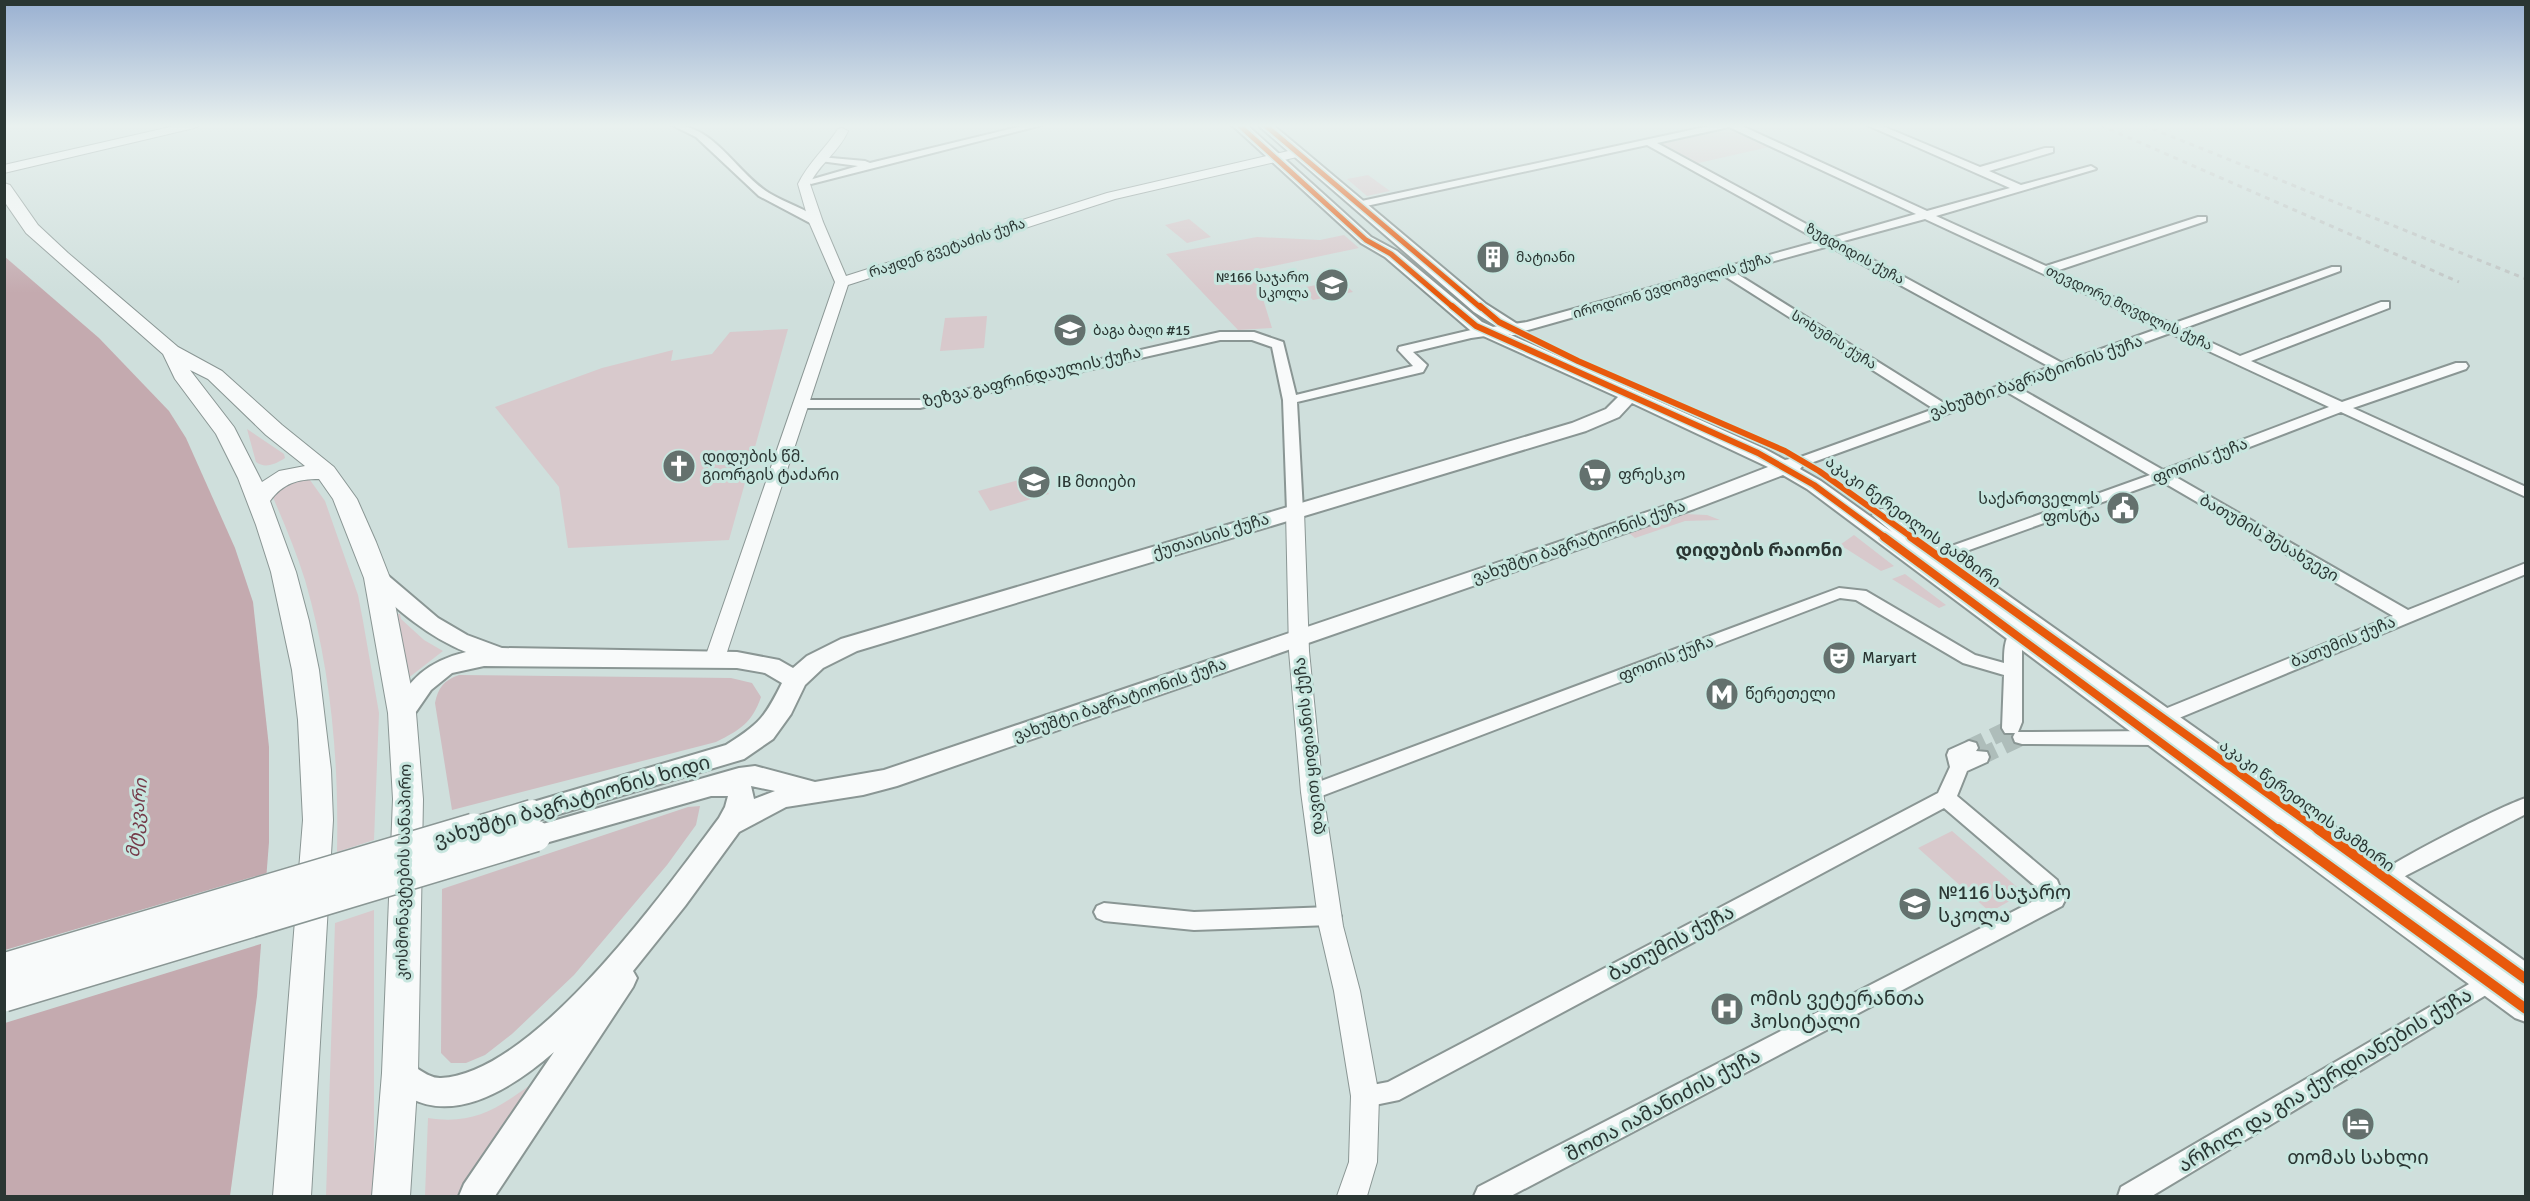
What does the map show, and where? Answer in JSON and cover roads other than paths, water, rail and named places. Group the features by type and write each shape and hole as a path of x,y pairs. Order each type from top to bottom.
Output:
{"main road":[{"name":"აკაკი წერეთლის გამზირი","path":"1299,181 1366,240 1391,254 1458,312 1488,332 1731,441 1794,464 1837,501 2017,634 2158,728"},
{"name":"აკაკი წერეთლის გამზირი","path":"1329,181 1480,308 1512,329 1846,489 1938,556 2158,728 2374,886 2488,982 2526,1009"},
{"name":"კოსმონავტების სანაპირო","path":"4,189 32,229 47,244 171,351 214,375 274,430 326,472 345,499 377,578 402,713 408,799 400,1073 391,1197"},
{"name":"კოსმონავტების სანაპირო","path":"171,351 187,381 226,432 259,501 295,620 310,689 317,760 318,820 292,1197"},
{"name":"ქუთაისის ქუჩა","path":"795,680 815,662 849,645 1606,417 1623,405 1628,396"},
{"path":"243,465 258,469 279,467 293,458 296,446"},
{"name":"ვახუშტი ბაგრატიონის ქუჩა","path":"729,825 763,806 786,797 854,788 888,779 1687,505 1794,464"},
{"path":"259,501 267,489 279,479 296,473 326,472"},
{"path":"377,578 440,633 471,648 503,656"},
{"path":"402,713 417,687 439,670 471,658 503,656 715,658 771,666 795,680"},
{"name":"ვახუშტი ბაგრატიონის ხიდი","path":"4,996 533,824 735,752 764,733 779,714 795,680"},
{"name":"ვახუშტი ბაგრატიონის ქუჩა","path":"708,786 755,776 816,792"},
{"path":"476,1197 620,982 642,943 729,825 740,805 742,796 738,789 730,786 708,786"},
{"name":"ვახუშტი ბაგრატიონის ხიდი","path":"4,969 533,824 708,786"},
{"name":"აკაკი წერეთლის გამზირი","path":"2374,886 2526,980"},
{"path":"400,1073 423,1089 437,1093 470,1089 514,1067 538,1049 570,1018 642,943"}],"street":[{"path":"749,181 763,194 816,222"},
{"path":"715,658 842,282 816,222 807,181"},
{"path":"808,185 822,181"},
{"name":"რაჟდენ გვეტაძის ქუჩა","path":"842,282 1111,196 1176,181"},
{"path":"1357,205 1468,181"},
{"name":"ზუგდიდის ქუჩა","path":"1721,181 2061,368"},
{"name":"თევდორე მღვდლის ქუჩა","path":"1853,181 2526,493"},
{"path":"2002,181 2021,189"},
{"name":"იროდიონ ევდოშვილის ქუჩა","path":"1290,399 1418,369 1420,365 1404,350 1512,329 2049,181"},
{"path":"2046,270 2202,219"},
{"name":"ვახუშტი ბაგრატიონის ქუჩა","path":"1794,464 2336,269"},
{"name":"სოხუმის ქუჩა","path":"1724,271 1944,409"},
{"path":"2241,360 2385,304"},
{"name":"ზეზვა გაფრინდაულის ქუჩა","path":"801,404 901,405 932,402 1156,349 1226,335"},
{"name":"დავით ყიფიანის ქუჩა","path":"1226,335 1254,336 1278,345 1290,399 1299,639 1312,792 1329,916 1347,991 1365,1096 1363,1162 1352,1197"},
{"name":"ფოთის ქუჩა","path":"1938,556 2162,476 2342,407 2461,366"},
{"name":"ბათუმის შესახვევი","path":"2008,387 2405,616"},
{"name":"ბათუმის ქუჩა","path":"2017,634 2013,644 2013,672 2018,732 2158,728 2405,616 2526,568"},
{"name":"ფოთის ქუჩა","path":"1312,792 1839,593 1860,596 1969,659 2013,672"},
{"path":"1946,798 1970,757"},
{"name":"ბათუმის ქუჩა","path":"1365,1096 1391,1092 1946,798"},
{"name":"შოთა იამანიძის ქუჩა","path":"1487,1197 2055,900 2050,886 1946,798"},
{"path":"2374,886 2526,805"},
{"path":"1104,912 1194,921 1329,916"},
{"name":"არჩილ და გია ქურდიანების ქუჩა","path":"2130,1197 2488,982"}],"water":[{"name":"მტკვარი","path":"4,256 99,338 169,411 186,438 235,548 253,602 269,747 269,842 257,996 230,1196 5,1196"}],"tunnel":[{"path":"1969,748 2011,728"},
{"path":"1980,757 2022,737"}],"railway":[{"path":"2228,181 2459,282"},
{"path":"2282,181 2526,279"}],"place":[{"name":"მატიანი","path":"1493,257"},
{"name":"№166 საჯარო სკოლა","path":"1332,285"},
{"name":"ბაგა ბაღი #15","path":"1070,330"},
{"name":"დიდუბის წმ. გიორგის ტაძარი","path":"679,466"},
{"name":"ფრესკო","path":"1595,475"},
{"name":"IB მთიები","path":"1034,482"},
{"name":"საქართველოს ფოსტა","path":"2123,508"},
{"name":"Maryart","path":"1839,658"},
{"name":"წერეთელი","path":"1722,694"},
{"name":"№116 საჯარო სკოლა","path":"1915,904"},
{"name":"ომის ვეტერანთა ჰოსიტალი","path":"1727,1009"},
{"name":"თომას სახლი","path":"2358,1124"}],"district":[{"name":"დიდუბის რაიონი","path":"1759,550"}]}
